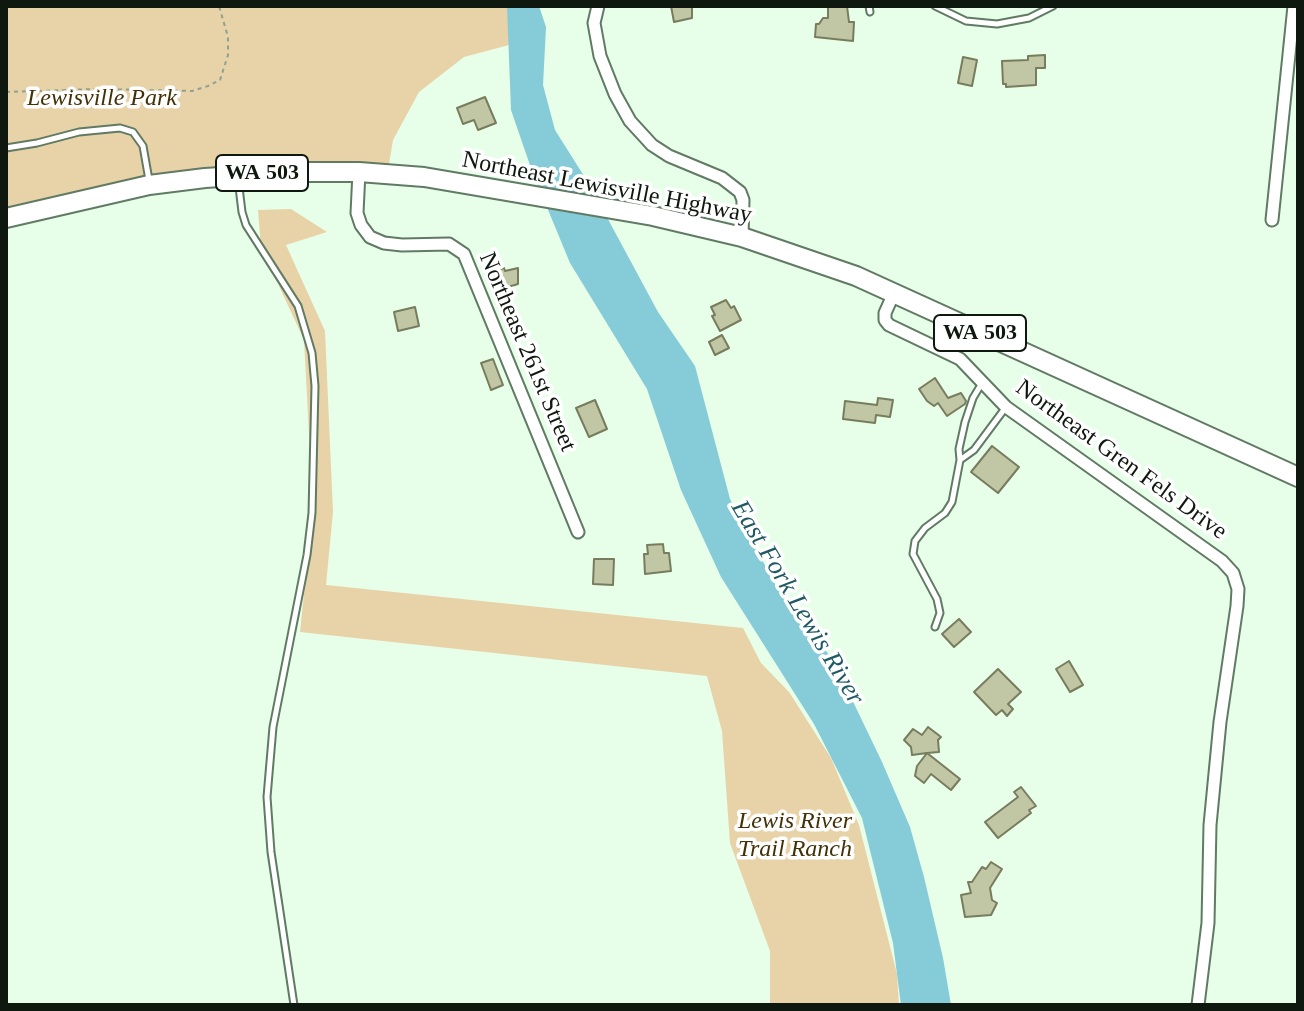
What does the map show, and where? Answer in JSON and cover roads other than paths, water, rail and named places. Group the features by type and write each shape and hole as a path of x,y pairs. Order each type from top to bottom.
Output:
{"main road":[{"name":"Northeast Lewisville Highway","path":"6,218 149,185 238,175 359,172 424,177 653,216 742,237 821,262 1298,477"}],"street":[{"path":"598,6 594,23 600,56 630,121 652,145 669,156 722,178 740,192 743,200 742,237"},
{"path":"1272,220 1294,6"},
{"name":"Northeast 261st Street","path":"359,172 357,213 370,237 384,243 402,245 449,244 464,254 578,532"},
{"name":"Northeast Gren Fels Drive","path":"894,293 885,313 889,325 960,359 1006,407 1222,561 1233,573 1238,589 1237,606 1210,829 1208,923 1198,1005"}],"lane":[{"path":"935,6 966,21 997,24 1029,18 1053,6"},
{"path":"6,148 79,132 120,128 133,132 143,146 149,185"},
{"path":"238,175 246,225 298,306 312,353 315,386 311,527 273,727 267,797 271,852 294,1005"},
{"path":"935,627 940,613 937,599 913,554 915,541 925,528 945,513 952,502 965,422 982,382"},
{"path":"960,460 974,450 1006,407"}],"water":[{"path":"507,6 539,6 546,27 543,85 555,130 589,184 658,312 695,366 730,499 776,586 833,660 882,762 910,827 943,958 951,1005 901,1005 893,943 862,818 814,724 721,577 681,490 647,389 570,263 511,110"}],"park label":[{"name":"Lewisville Park","path":"102,99"},
{"name":"Lewis River Trail Ranch","path":"795,836"}],"water label":[{"name":"East Fork Lewis River","path":"797,603"}]}
